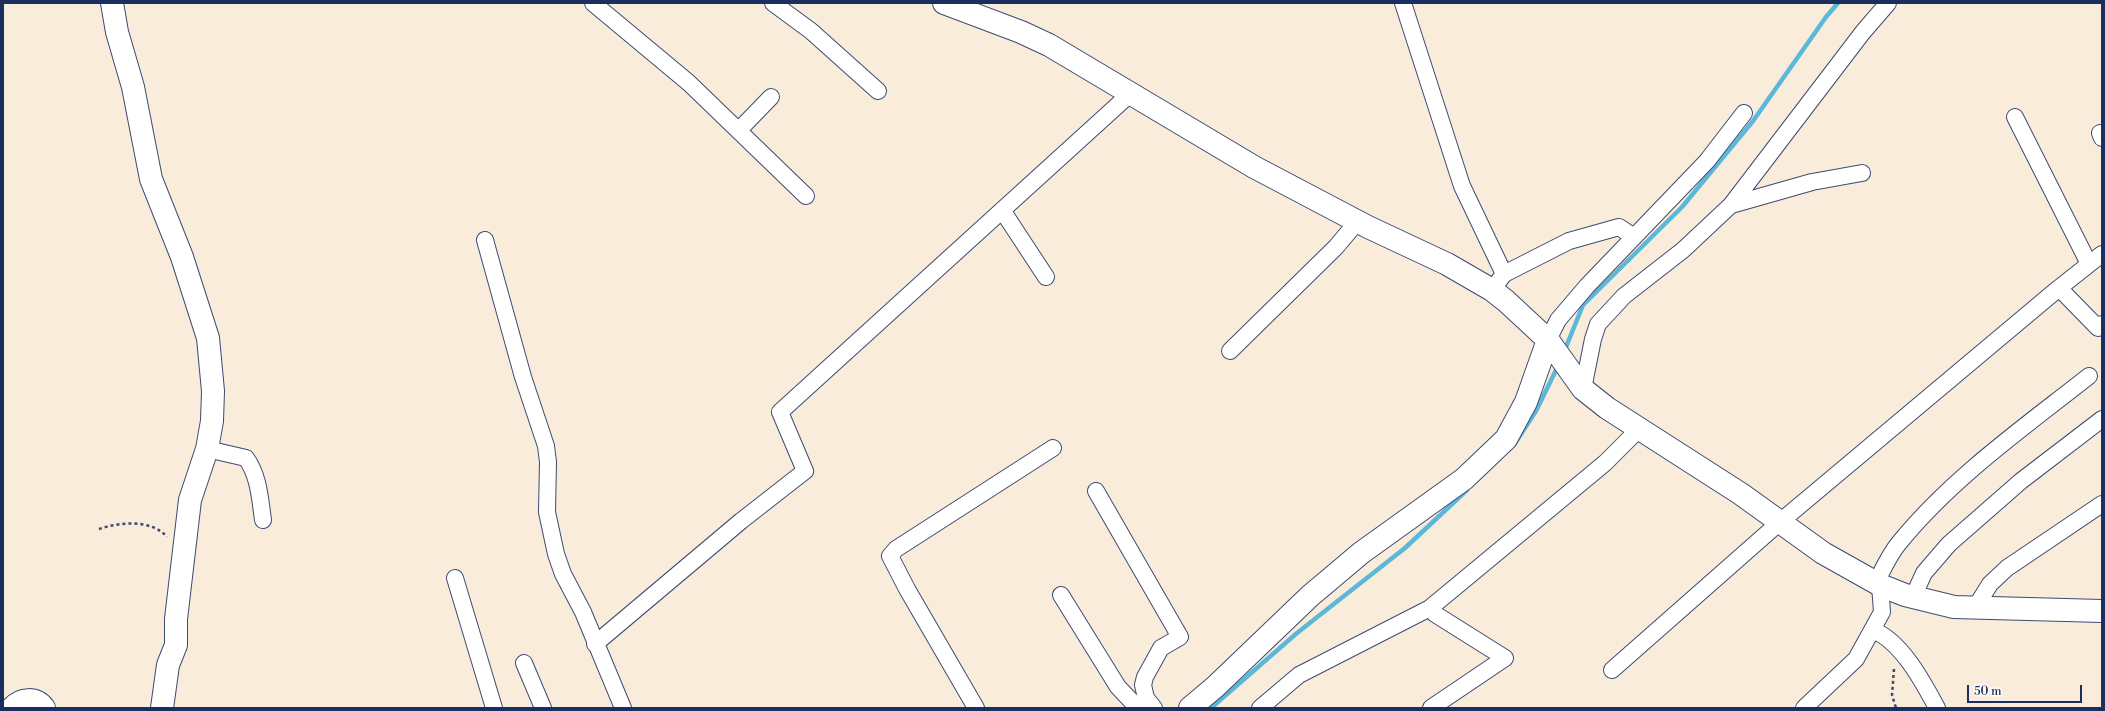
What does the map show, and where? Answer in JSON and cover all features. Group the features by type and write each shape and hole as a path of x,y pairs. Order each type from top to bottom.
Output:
{"street":[{"path":"112,3 117,32 132,86 151,179 182,257 208,338 213,391 212,421 207,449 190,500 176,619 176,645 181,660 176,708"},
{"path":"593,3 689,83 806,196"},
{"path":"773,3 811,31 878,90"},
{"path":"944,3 1021,32 1048,45 1254,167 1357,222 1446,264 1498,282 1569,241 1619,227 1634,237"},
{"path":"1403,3 1462,186 1506,301 1548,340 1583,389 1638,430 1741,494 1823,553 1878,584 1913,597 1954,607 2102,611"},
{"path":"1583,389 1593,339 1598,324 1624,296 1683,250 1731,205 1863,32 1888,3"},
{"path":"596,644 740,521 805,470 780,412 1130,94"},
{"path":"739,130 771,97"},
{"path":"1190,708 1215,687 1310,596 1349,562 1464,479 1506,439 1526,402 1548,340 1558,320 1587,286 1707,161 1744,113"},
{"path":"2015,118 2089,264"},
{"path":"1731,205 1812,182 1862,173"},
{"path":"1002,210 1046,277"},
{"path":"1230,351 1336,247 1357,222"},
{"path":"485,240 523,377 546,446 548,462 546,512 556,554 563,574 583,612 623,708"},
{"path":"1612,670 1780,522 2059,288 2102,254"},
{"path":"2059,288 2098,328 2102,324"},
{"path":"1804,708 1856,659 1873,630 1882,612 1878,584 1898,543 1953,487 1984,460 2089,376"},
{"path":"1913,597 1924,573 1949,544 2020,481 2102,419"},
{"path":"1260,708 1299,675 1430,608 1605,463 1638,430"},
{"path":"976,708 907,589 890,556 896,549 1053,448"},
{"path":"207,449 246,458 251,465 259,489 263,520"},
{"path":"1096,491 1180,636 1161,648 1145,677 1143,685 1146,698 1154,708"},
{"path":"1975,608 1990,584 2007,568 2102,504"},
{"path":"455,578 494,708"},
{"path":"1061,595 1118,687 1138,708"},
{"path":"1430,608 1435,614 1505,658 1431,708"},
{"path":"1873,630 1883,634 1907,659 1937,708"},
{"path":"162,708 168,665 176,645"},
{"path":"524,663 543,708"},
{"path":"12,708 24,701 33,699 40,703 44,708"}],"path":[{"path":"99,528 110,525 144,525 161,531 172,545 184,554"},
{"path":"1890,641 1895,674 1892,695 1896,708"}],"waterway":[{"path":"1564,352 1583,305 1682,207 1753,121 1826,17 1838,3"},
{"path":"1514,445 1536,411 1558,366"},
{"path":"1211,708 1297,633 1405,548 1467,490"}]}
